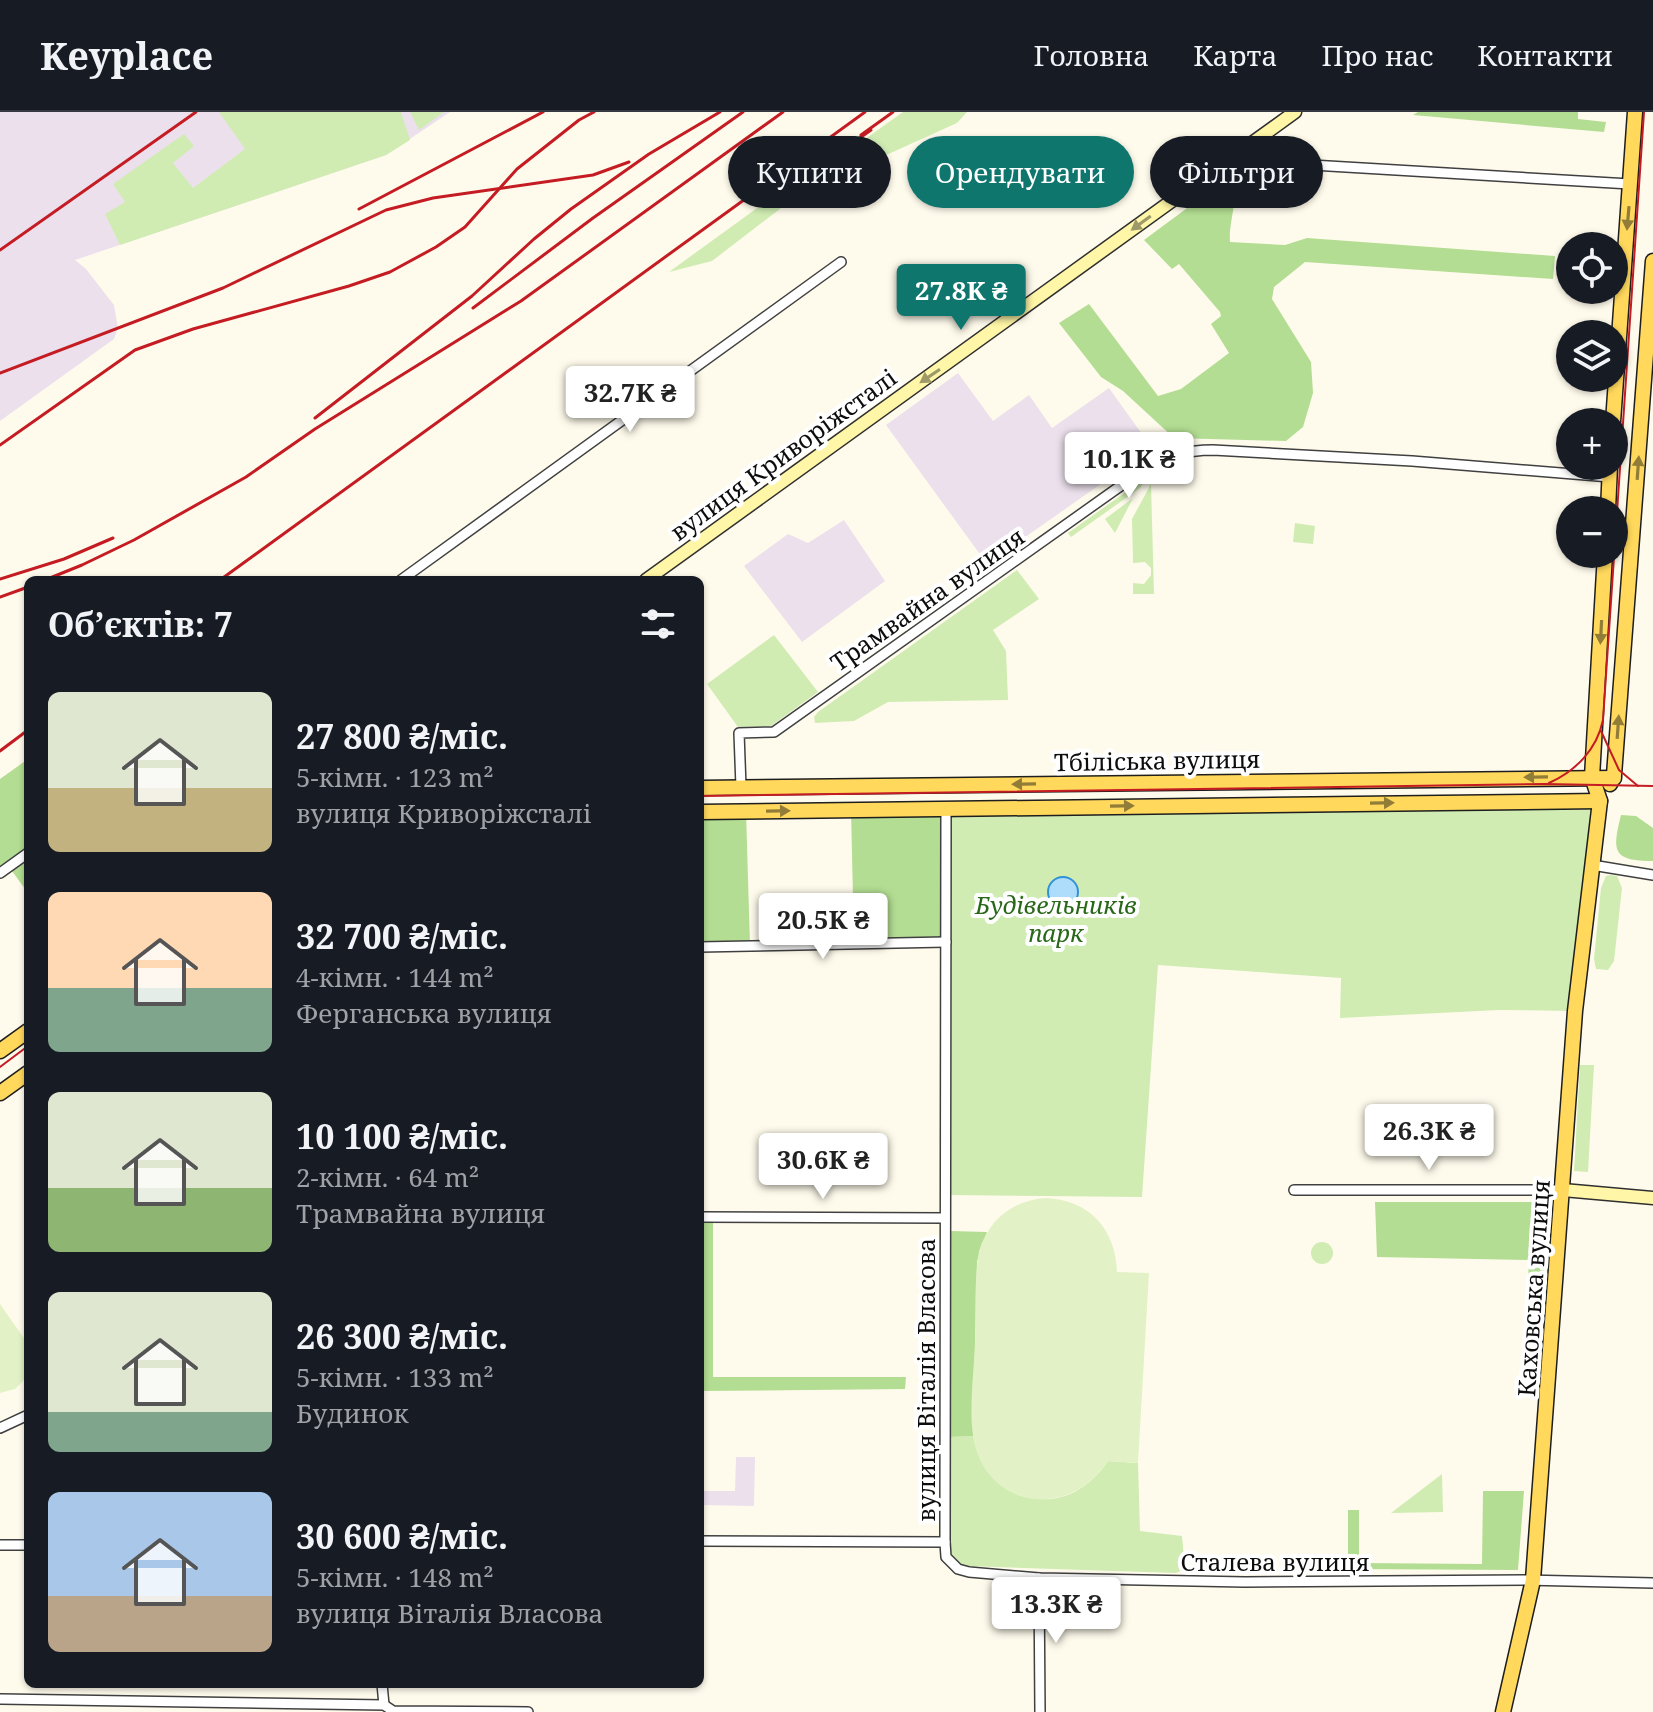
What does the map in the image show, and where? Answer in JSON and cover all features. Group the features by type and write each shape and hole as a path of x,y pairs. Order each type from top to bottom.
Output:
{"main road":[{"name":"вулиця Криворіжсталі","path":"1262,136 1295,112"},
{"path":"1614,408 1635,112"},
{"name":"вулиця Криворіжсталі","path":"652,576 1161,208"},
{"path":"1600,801 1614,778 1653,261"},
{"path":"1600,801 1592,777 1604,568"},
{"name":"Тбіліська вулиця","path":"704,788 1614,778"},
{"name":"Тбіліська вулиця","path":"704,812 1600,801"},
{"name":"Каховська вулиця","path":"1503,1712 1533,1580 1575,1011 1600,801"},
{"path":"0,1051 24,1034"},
{"path":"0,1093 24,1076"},
{"path":"1563,1190 1653,1198"}],"street":[{"path":"1323,166 1630,184"},
{"path":"407,576 841,262"},
{"name":"Трамвайна вулиця","path":"741,787 739,733 774,732 1143,470 1170,455 1192,450 1213,450 1556,468"},
{"name":"вулиця Віталія Власова","path":"945,1542 946,809"},
{"path":"0,873 24,856"},
{"path":"1592,865 1653,875"},
{"path":"704,947 946,942"},
{"path":"1294,1190 1563,1190"},
{"name":"вулиця Віталія Власова","path":"704,1217 945,1218"},
{"path":"0,1428 24,1417"},
{"path":"704,1541 945,1542"},
{"name":"Сталева вулиця","path":"945,1542 946,1557 958,1569 1039,1578 1653,1583"},
{"path":"0,1545 24,1545"},
{"path":"1039,1578 1040,1712"},
{"path":"383,1688 390,1709"},
{"path":"0,1699 528,1712"}],"shaded area":[{"path":"0,112 450,112 386,155 75,260 86,269 114,305 118,328 114,339 0,421"},
{"path":"958,373 993,421 1029,395 1052,428 1109,388 1152,448 987,564 886,425"},
{"path":"844,520 885,581 802,642 744,566 788,534 808,543"},
{"path":"736,1457 755,1457 754,1506 704,1505 704,1491 735,1491"}],"green space":[{"path":"219,112 401,112 410,140 386,155 120,245 105,214 125,202 113,184 184,134 194,146 173,163 193,188 245,149"},
{"path":"410,112 444,112 419,130"},
{"path":"903,112 967,112 957,123 928,136 907,136 907,146 891,153 891,136 869,136"},
{"path":"1418,112 1578,112 1578,119 1606,122 1604,132 1413,115"},
{"path":"757,208 781,208 712,261 669,272"},
{"path":"1187,208 1233,208 1230,242 1285,245 1307,238 1555,256 1553,279 1305,262 1274,287 1272,299 1311,362 1313,393 1303,427 1286,441 1174,438 1123,391 1101,377 1059,323 1089,304 1158,396 1181,389 1229,353 1211,324 1221,316 1220,312 1179,264 1172,269 1144,240"},
{"path":"1147,477 1140,488 1071,537 1068,533"},
{"path":"1151,484 1154,594 1133,594 1133,583 1144,584 1151,575 1151,568 1145,562 1133,563 1132,519"},
{"path":"1133,498 1115,533 1105,519"},
{"path":"1295,523 1315,526 1313,544 1293,542"},
{"path":"1017,570 1039,599 993,630 1006,651 1008,700 888,702 854,721 815,723 814,717 818,712"},
{"path":"774,635 818,692 771,726 738,727 707,684"},
{"path":"24,762 24,851 0,869 0,779"},
{"name":"Будівельників парк","path":"1600,801 1575,1011 1499,1010 1340,1018 1341,978 1158,965 1142,1197 945,1195 946,809"},
{"path":"946,809 946,942 854,943 851,810"},
{"path":"746,811 750,946 704,947 704,812"},
{"path":"1621,815 1636,816 1653,828 1653,861 1629,859 1618,852 1616,837"},
{"path":"24,862 24,888 12,871"},
{"path":"1606,876 1617,876 1622,888 1614,961 1608,970 1596,969 1594,959 1601,888"},
{"path":"1580,1065 1594,1065 1588,1172 1574,1171"},
{"path":"1046,1198 1076,1204 1098,1220 1112,1243 1117,1272 1149,1273 1138,1463 1108,1461 1078,1490 1058,1497 1036,1499 1002,1487 986,1469 975,1447 972,1402 979,1251 989,1230 1004,1213 1023,1203"},
{"path":"1375,1202 1549,1202 1540,1338 1525,1337 1529,1260 1377,1257"},
{"path":"704,1217 713,1217 713,1377 906,1377 905,1389 704,1391"},
{"path":"951,1231 987,1232 977,1261 973,1436 950,1437"},
{"path":"1322,1242 1333,1253 1322,1264 1311,1253"},
{"path":"0,1304 24,1338 24,1380 15,1389 0,1393"},
{"path":"973,1436 988,1473 1031,1498 1060,1498 1073,1493 1086,1485 1108,1461 1138,1463 1140,1531 1182,1536 1185,1569 1176,1573 966,1566 958,1562 950,1551 950,1437"},
{"path":"1442,1474 1443,1512 1391,1513"},
{"path":"1483,1491 1524,1491 1518,1570 1348,1569 1348,1510 1359,1510 1359,1563 1482,1564"}],"water":[{"path":"1063,877 1073,882 1078,892 1073,902 1063,907 1053,902 1048,892 1053,882"}],"tram line":[{"path":"1549,783 1584,758 1596,740 1603,720 1644,112"},
{"path":"1601,731 1619,770 1638,786"},
{"path":"704,796 1545,784 1653,786"},
{"path":"0,1067 24,1049"}],"railway":[{"path":"0,250 196,112"},
{"path":"359,209 543,112"},
{"path":"0,445 135,350 193,329 390,272 436,247 465,227 517,169 579,120 594,112"},
{"path":"315,418 472,296 571,209 649,154 720,112"},
{"path":"473,308 743,112"},
{"path":"55,576 134,540 246,477 315,429 521,301 783,112"},
{"path":"226,576 865,112"},
{"path":"861,135 893,112"},
{"path":"862,136 871,130"},
{"path":"0,373 223,288 386,210 433,198 593,175 629,162"},
{"path":"0,579 64,559 113,538"},
{"path":"0,597 24,588"},
{"path":"0,751 24,733"}]}
